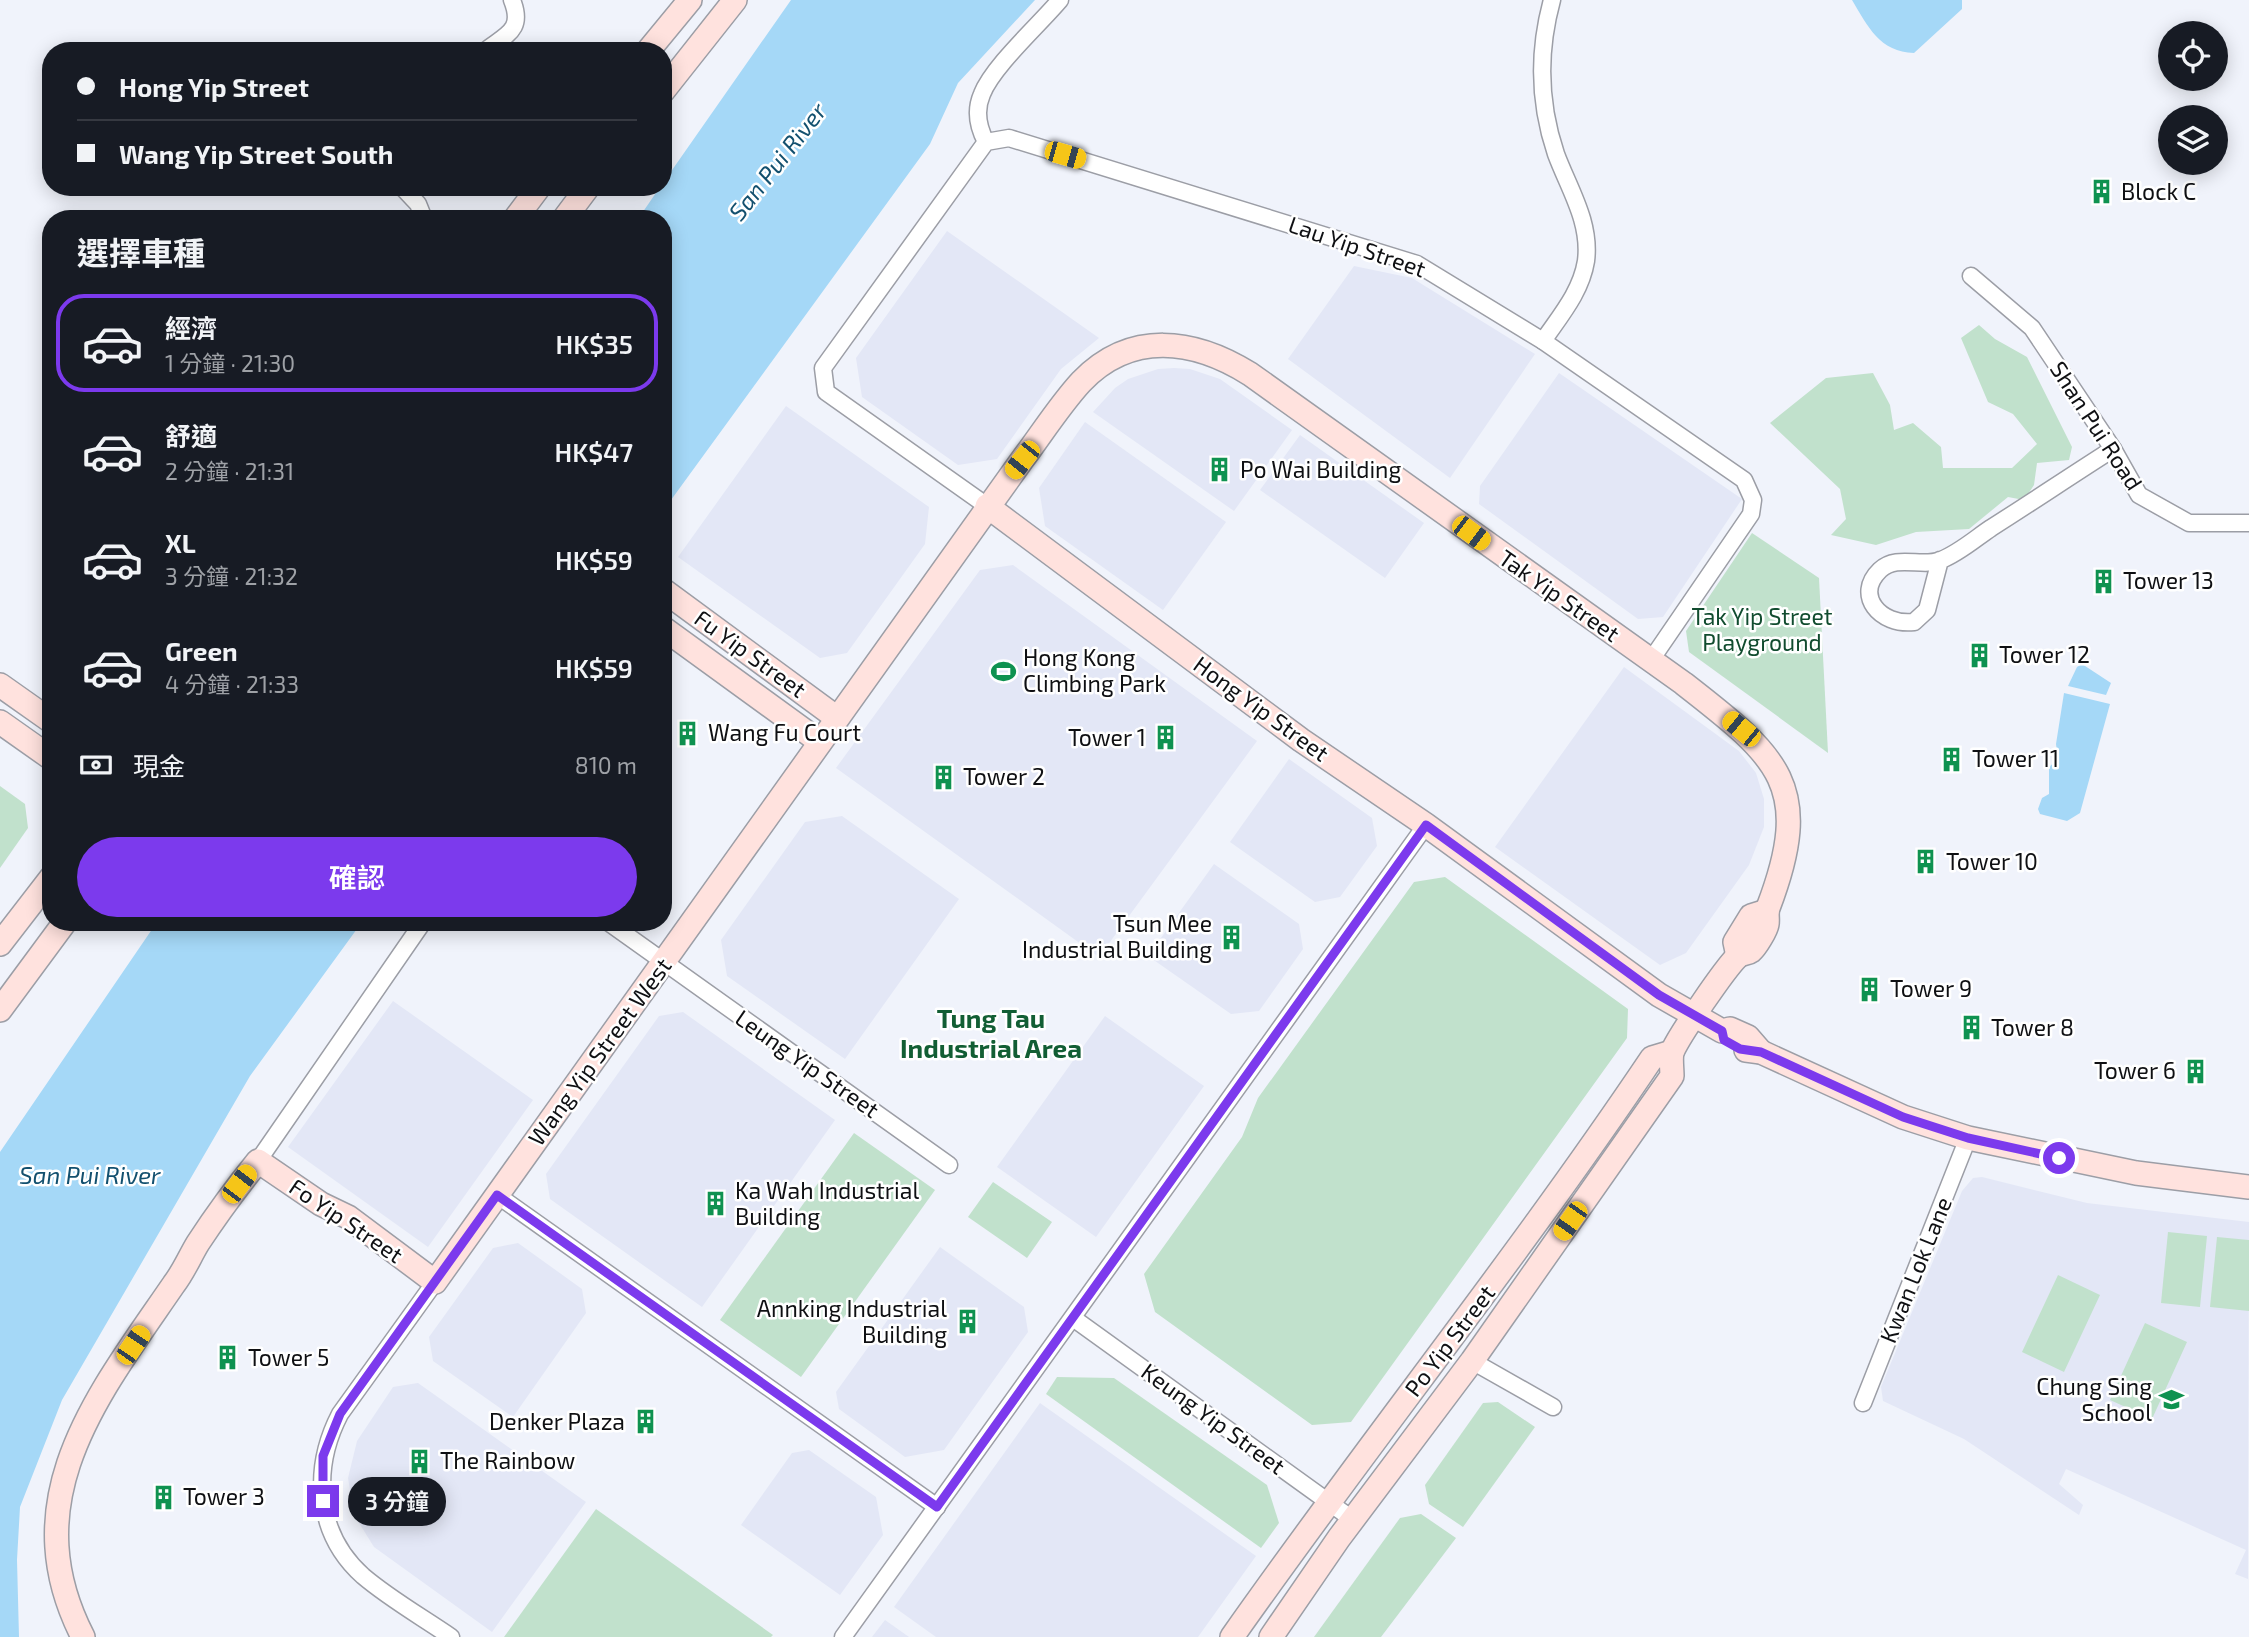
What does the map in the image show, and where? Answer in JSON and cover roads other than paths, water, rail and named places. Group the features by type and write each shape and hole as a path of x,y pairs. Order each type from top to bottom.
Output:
{"street":[{"path":"497,42 512,31 517,23 519,16 512,0"},
{"path":"656,42 690,0"},
{"path":"672,80 736,0"},
{"path":"986,142 979,129 978,113 986,84 1060,0"},
{"path":"1543,341 1575,294 1584,271 1587,244 1582,216 1553,143 1544,103 1542,60 1552,0"},
{"name":"Lau Yip Street","path":"986,142 1009,138 1417,264 1543,341 1744,480 1750,490 1751,514 1651,660"},
{"name":"Hong Yip Street","path":"986,142 823,375 826,392 987,506 1301,740 1426,825 1659,995 1722,1031 1724,1040 1734,1046 1761,1052 1903,1117 1968,1138 2136,1173 2249,1187"},
{"name":"Shan Pui Road","path":"1971,276 2032,328 2113,449 2139,495 2189,523 2249,523"},
{"name":"Tak Yip Street","path":"987,506 1082,382 1104,364 1130,350 1157,345 1203,350 1250,374 1651,660 1741,729 1765,752 1781,781 1790,818 1789,845 1775,896 1767,911 1751,916 1735,942 1738,956 1696,1016"},
{"path":"1940,560 1927,610 1914,622 1888,621 1878,612 1871,599 1872,580 1880,570 1891,563 1940,560 2113,449"},
{"name":"Wang Yip Street West","path":"449,1636 363,1575 338,1544 328,1523 321,1479 323,1456 330,1435 356,1392 987,506"},
{"name":"Fu Yip Street","path":"672,597 837,718"},
{"name":"Fu Yip Street","path":"672,635 820,742"},
{"path":"0,685 42,715"},
{"path":"0,722 42,752"},
{"path":"843,1637 1426,825"},
{"path":"0,944 42,890"},
{"path":"0,1010 58,931"},
{"path":"83,1637 73,1617 57,1559 55,1535 60,1488 69,1458 120,1363 185,1269 197,1245 418,931"},
{"name":"Leung Yip Street","path":"620,931 949,1165"},
{"name":"Po Yip Street","path":"1271,1637 1352,1519 1472,1361 1672,1076 1672,1052 1696,1016"},
{"name":"Po Yip Street","path":"1232,1637 1327,1501 1450,1342 1652,1058 1672,1052"},
{"name":"Kwan Lok Lane","path":"1863,1403 1968,1138"},
{"name":"Fo Yip Street","path":"257,1161 321,1204 348,1217 435,1282"},
{"path":"497,1195 937,1507"},
{"name":"Keung Yip Street","path":"1073,1318 1352,1519"},
{"path":"1472,1361 1553,1407"}],"water":[{"name":"San Pui River","path":"791,0 1035,0 958,83 930,144 672,499 672,210 644,210 654,196 672,196 672,170"},
{"path":"1852,0 1962,0 1962,9 1914,53 1902,52 1884,43 1870,28"},
{"path":"2082,664 2111,683 2106,695 2068,686 2077,667"},
{"path":"2064,693 2110,704 2080,813 2067,821 2040,814 2038,809 2042,798 2049,794 2049,767 2058,759 2056,744"},
{"name":"San Pui River","path":"151,931 355,931 250,1076 62,1400 20,1507 17,1560 19,1637 0,1637 0,1152"}],"place":[{"name":"Block C","path":"2101,192"},
{"name":"Po Wai Building","path":"1220,470"},
{"name":"Tower 13","path":"2103,581"},
{"name":"Tower 12","path":"1979,655"},
{"name":"Hong Kong Climbing Park","path":"1003,671"},
{"name":"Wang Fu Court","path":"688,733"},
{"name":"Tower 1","path":"1166,738"},
{"name":"Tower 11","path":"1952,759"},
{"name":"Tower 2","path":"943,777"},
{"name":"Tower 10","path":"1926,862"},
{"name":"Tsun Mee Industrial Building","path":"1232,937"},
{"name":"Tower 9","path":"1870,989"},
{"name":"Tower 8","path":"1971,1028"},
{"name":"Tower 6","path":"2196,1071"},
{"name":"Ka Wah Industrial Building","path":"715,1204"},
{"name":"Annking Industrial Building","path":"967,1322"},
{"name":"Tower 5","path":"228,1358"},
{"name":"Chung Sing School","path":"2172,1400"},
{"name":"Denker Plaza","path":"645,1422"},
{"name":"The Rainbow","path":"420,1461"},
{"name":"Tower 3","path":"163,1497"}],"district":[{"name":"Tung Tau Industrial Area","path":"991,1034"}],"park label":[{"name":"Tak Yip Street Playground","path":"1762,630"}]}
